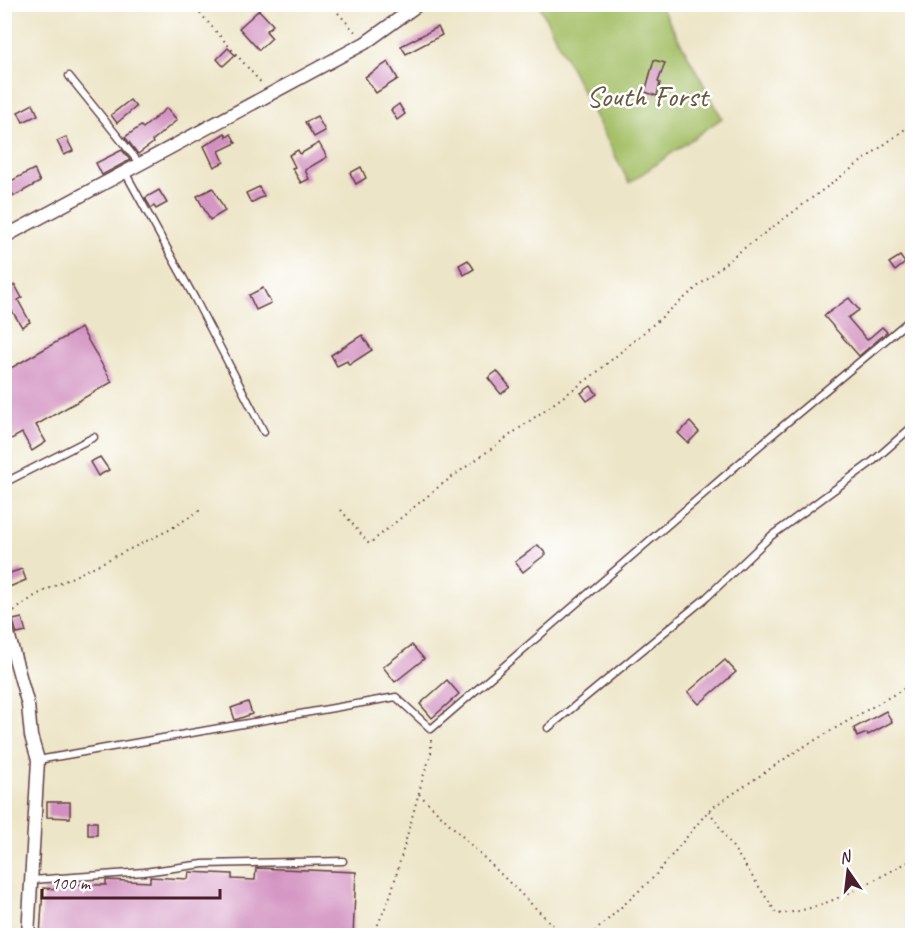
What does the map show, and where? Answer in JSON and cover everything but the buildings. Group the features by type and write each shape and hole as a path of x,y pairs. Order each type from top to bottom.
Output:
{"street":[{"path":"4,237 365,43 419,4"},
{"path":"8,616 28,705 30,736 38,760 28,936"}],"lane":[{"path":"69,76 141,164"},
{"path":"125,172 195,299 264,432"},
{"path":"38,760 396,697 431,729 912,318"},
{"path":"548,728 707,597 771,536 872,462 912,427"},
{"path":"4,483 94,437"},
{"path":"32,880 144,872 203,864 344,861"}],"path":[{"path":"192,4 271,94"},
{"path":"330,4 365,43"},
{"path":"341,510 369,544 441,485 596,373 735,255 912,124"},
{"path":"8,616 36,594 169,530 202,509"},
{"path":"590,936 654,877 709,810 798,750 912,684"},
{"path":"373,936 391,894 431,755 431,729"},
{"path":"419,794 564,936"},
{"path":"709,810 777,914 796,913 837,897 912,860"}],"green space":[{"name":"South Forst","path":"539,5 660,5 722,118 629,183"}]}
